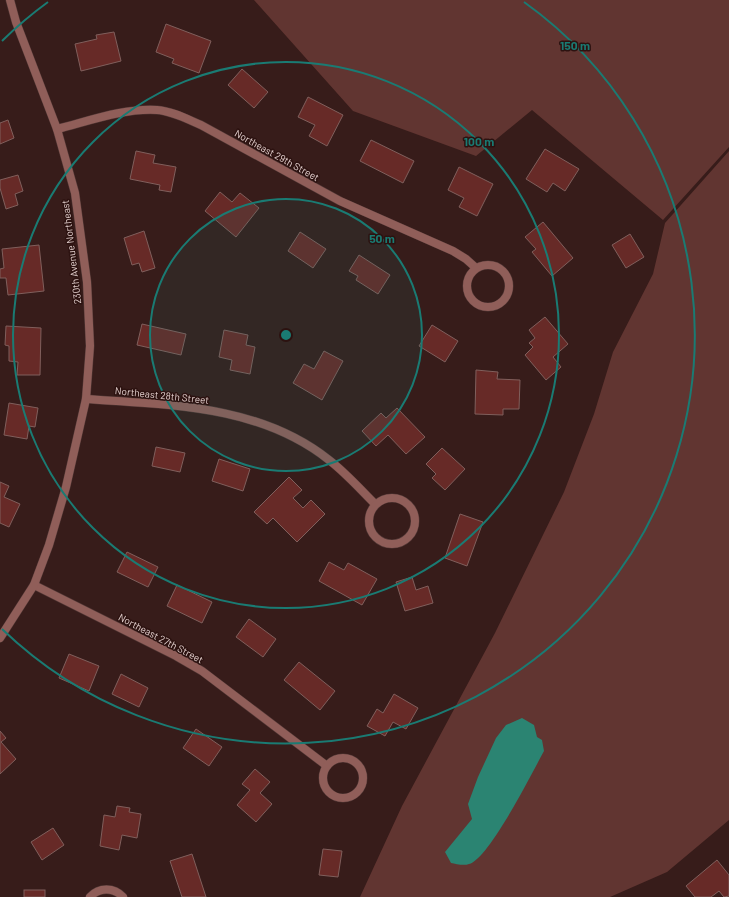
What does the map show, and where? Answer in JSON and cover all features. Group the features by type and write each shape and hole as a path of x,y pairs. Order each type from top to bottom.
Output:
{"street":[{"name":"230th Avenue Northeast","path":"0,638 34,585 49,545 66,487 86,398 90,346 87,282 75,193 57,129 16,22 10,0"},
{"name":"Northeast 29th Street","path":"57,129 133,111 158,110 178,115 201,125 340,201 453,251 466,259 476,268"},
{"path":"483,265 490,265 503,271 509,284 506,298 502,303 489,308 482,307 471,299 467,293 467,279 476,268 483,265"},
{"name":"Northeast 28th Street","path":"86,398 187,406 234,414 272,427 304,443 330,460 375,504"},
{"path":"390,497 398,498 405,502 414,515 413,531 408,537 395,544 381,541 375,537 370,531 368,516 375,504 382,499 390,497"},
{"name":"Northeast 27th Street","path":"34,585 176,656 202,671 327,766"},
{"path":"346,758 358,765 363,777 359,790 348,798 341,798 328,792 323,779 327,766 332,762 346,758"},
{"path":"90,897 100,890 108,889 116,891 123,897"}],"shaded area":[{"path":"254,0 729,0 729,147 663,220 532,110 476,156 353,111"},
{"path":"729,151 729,820 667,872 610,897 360,897 402,806 495,633 564,492 594,414 613,352 653,274 665,223"}],"water":[{"path":"522,718 534,725 537,737 542,740 544,751 510,813 488,847 478,859 467,865 451,863 445,852 472,819 468,804 478,777 496,738 506,725"}],"building":[{"path":"166,24 211,41 199,73 172,63 174,59 156,52"},
{"path":"114,32 121,61 81,71 75,44 97,39 96,35"},
{"path":"242,69 268,92 254,108 228,85"},
{"path":"308,97 343,115 327,146 309,136 315,125 298,117"},
{"path":"8,120 14,138 0,144 0,123"},
{"path":"371,140 414,161 403,183 360,161"},
{"path":"545,149 579,169 565,191 553,183 547,192 526,179"},
{"path":"136,151 155,155 153,163 176,167 171,192 159,190 160,185 130,179"},
{"path":"459,167 493,184 477,216 459,207 464,198 448,190"},
{"path":"18,175 23,191 15,194 18,205 6,209 0,188 0,180"},
{"path":"220,192 232,202 240,193 259,208 236,237 205,211"},
{"path":"543,222 573,258 552,276 532,252 536,249 525,237"},
{"path":"144,231 155,268 142,272 139,263 132,265 124,238"},
{"path":"300,232 326,249 313,268 288,251"},
{"path":"630,234 644,257 626,268 612,245"},
{"path":"39,245 44,291 8,295 6,278 0,278 0,269 4,268 2,249"},
{"path":"359,255 390,275 378,294 356,280 358,276 349,271"},
{"path":"545,317 568,344 553,357 561,367 546,380 525,355 533,347 529,343 535,338 529,330"},
{"path":"142,324 186,334 181,355 137,345"},
{"path":"432,325 458,341 445,362 419,346"},
{"path":"6,326 41,328 40,375 17,375 18,362 9,361 9,346 5,345"},
{"path":"224,330 248,335 246,345 255,347 250,374 230,370 232,360 219,357"},
{"path":"324,351 343,361 322,400 293,383 304,364 314,369"},
{"path":"476,370 498,372 497,379 520,380 519,409 503,409 503,415 475,414"},
{"path":"9,403 38,408 35,427 29,426 27,439 4,435"},
{"path":"397,408 425,437 406,454 388,435 376,446 362,431 381,413 386,418"},
{"path":"156,447 185,453 180,472 152,466"},
{"path":"442,448 465,469 445,490 432,478 436,474 426,464"},
{"path":"219,459 250,469 243,491 212,481"},
{"path":"289,477 302,490 293,498 303,508 311,500 325,514 297,542 273,518 267,524 254,512"},
{"path":"0,482 9,486 4,497 20,504 9,527 0,523"},
{"path":"460,514 483,522 467,566 445,558"},
{"path":"127,552 158,567 148,587 117,572"},
{"path":"329,562 344,570 348,563 377,579 362,605 319,581"},
{"path":"412,577 416,590 428,586 433,603 405,611 396,582"},
{"path":"177,585 212,602 202,623 167,606"},
{"path":"249,619 276,639 263,657 236,637"},
{"path":"69,654 99,666 89,691 59,678"},
{"path":"299,662 335,691 320,710 284,680"},
{"path":"121,674 148,688 139,707 112,694"},
{"path":"394,694 418,708 406,729 393,722 385,736 367,726 377,709 383,713"},
{"path":"196,729 222,747 209,766 183,748"},
{"path":"0,731 6,738 1,742 16,759 0,774"},
{"path":"255,769 270,782 260,793 272,804 256,822 237,805 250,790 242,784"},
{"path":"117,806 130,808 129,812 141,814 137,838 122,835 119,850 100,846 104,815 115,817"},
{"path":"53,828 64,845 42,860 31,842"},
{"path":"323,849 342,851 338,877 319,875"},
{"path":"192,854 206,897 182,897 170,861"},
{"path":"717,860 729,875 729,896 724,897 719,891 711,897 695,897 686,886"},
{"path":"24,890 45,890 45,897 24,897"}]}
